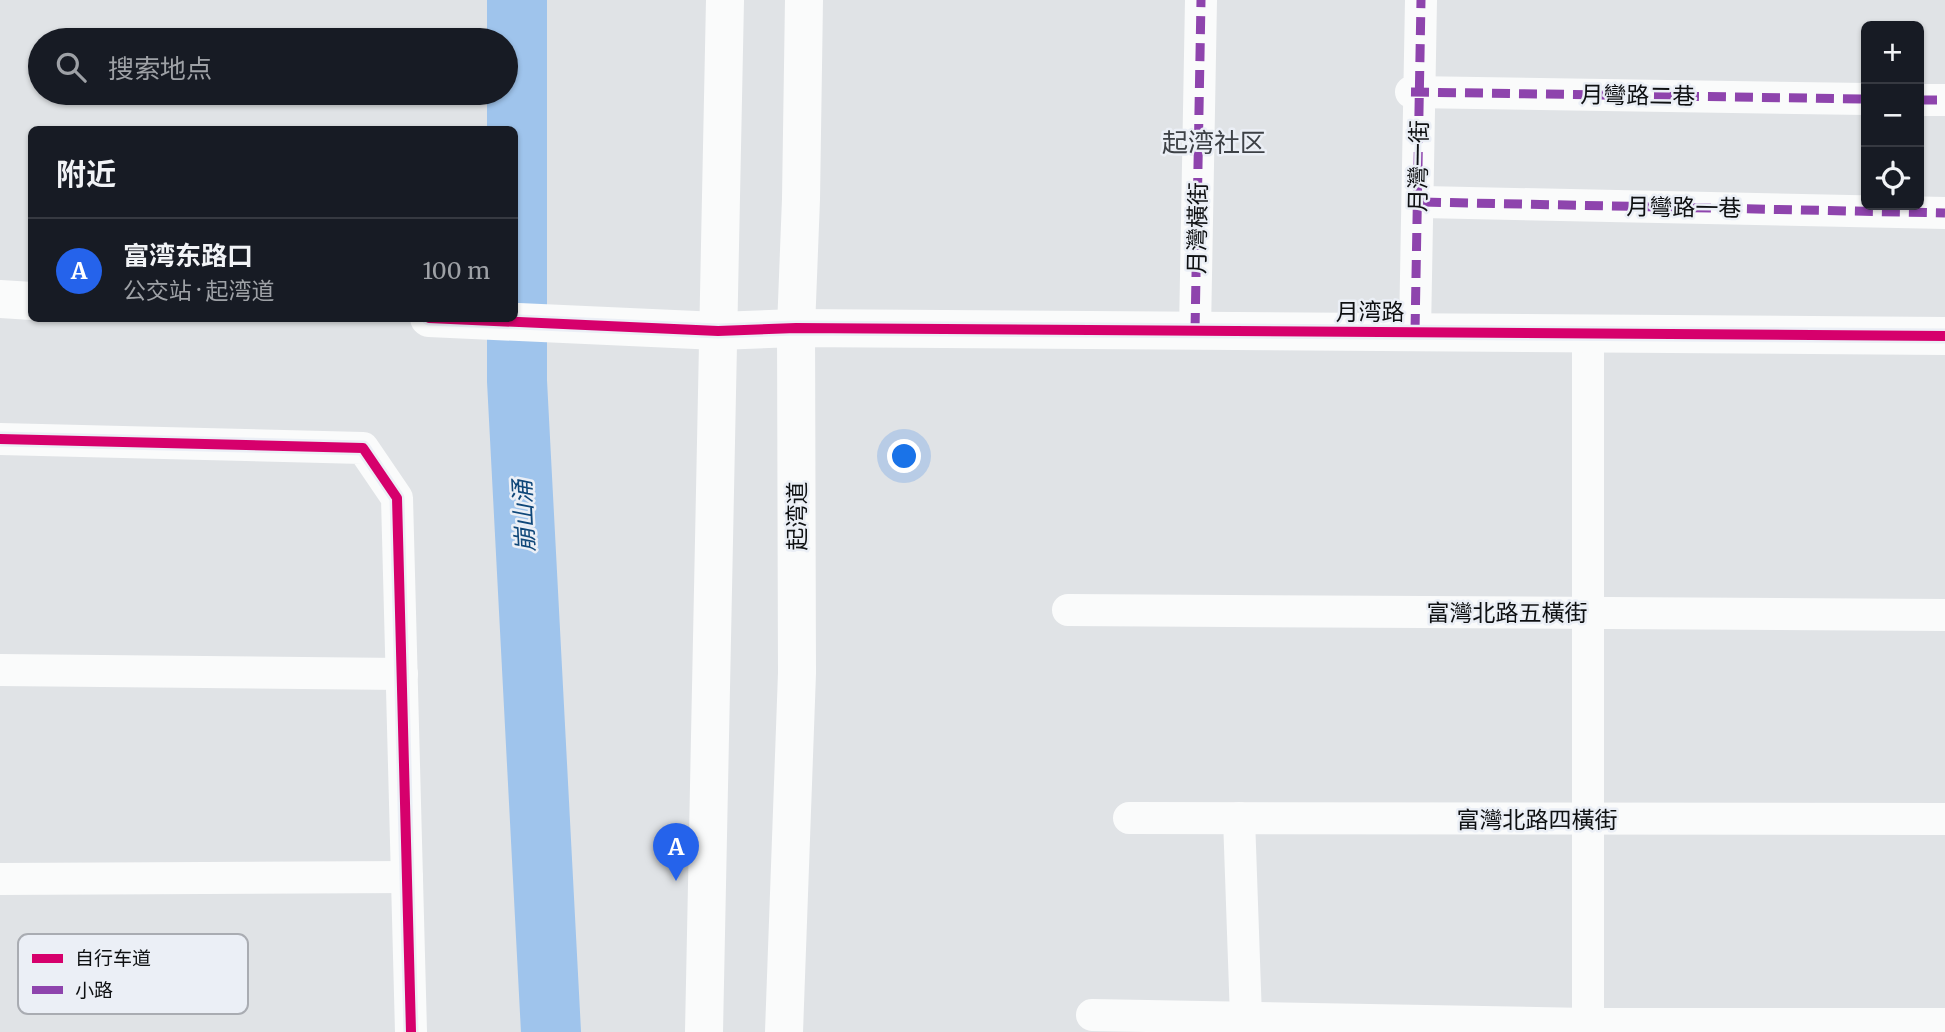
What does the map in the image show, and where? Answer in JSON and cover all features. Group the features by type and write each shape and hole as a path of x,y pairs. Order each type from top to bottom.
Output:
{"main road":[{"path":"704,1032 725,0"},
{"name":"起湾道","path":"785,1032 797,673 796,328 804,0"},
{"path":"0,299 28,301"},
{"name":"月湾路","path":"517,322 718,331 796,328 1945,336"}],"street":[{"name":"月灣橫街","path":"1195,331 1201,0"},
{"name":"月灣一街","path":"1415,332 1415,92 1421,0"},
{"name":"月彎路二巷","path":"1415,92 1861,99"},
{"path":"1924,100 1945,100"},
{"name":"月彎路一巷","path":"1423,202 1945,213"},
{"path":"1588,334 1588,1028"},
{"path":"0,439 363,448 397,498 411,1032"},
{"name":"富灣北路五橫街","path":"1068,610 1945,615"},
{"path":"0,670 402,674"},
{"name":"富灣北路四橫街","path":"1129,818 1945,819"},
{"path":"1239,818 1246,1018"},
{"path":"0,878 407,877"},
{"path":"1092,1015 1588,1028 1945,1024"}],"waterway":[{"name":"崩山涌","path":"517,0 517,28"},
{"name":"崩山涌","path":"517,105 517,126"},
{"name":"崩山涌","path":"517,322 517,381 551,1032"}],"marked path":[{"path":"1195,331 1201,0"},
{"path":"1415,332 1421,0"},
{"path":"1411,92 1861,99"},
{"path":"1924,100 1945,100"},
{"path":"1423,202 1945,213"}],"cycle path":[{"path":"518,322 718,331 796,328 1945,336"},
{"path":"0,439 363,448 397,498 411,1032"}],"place":[{"name":"富湾东路口","path":"676,881"}],"district":[{"name":"起湾社区","path":"1214,142"}]}
